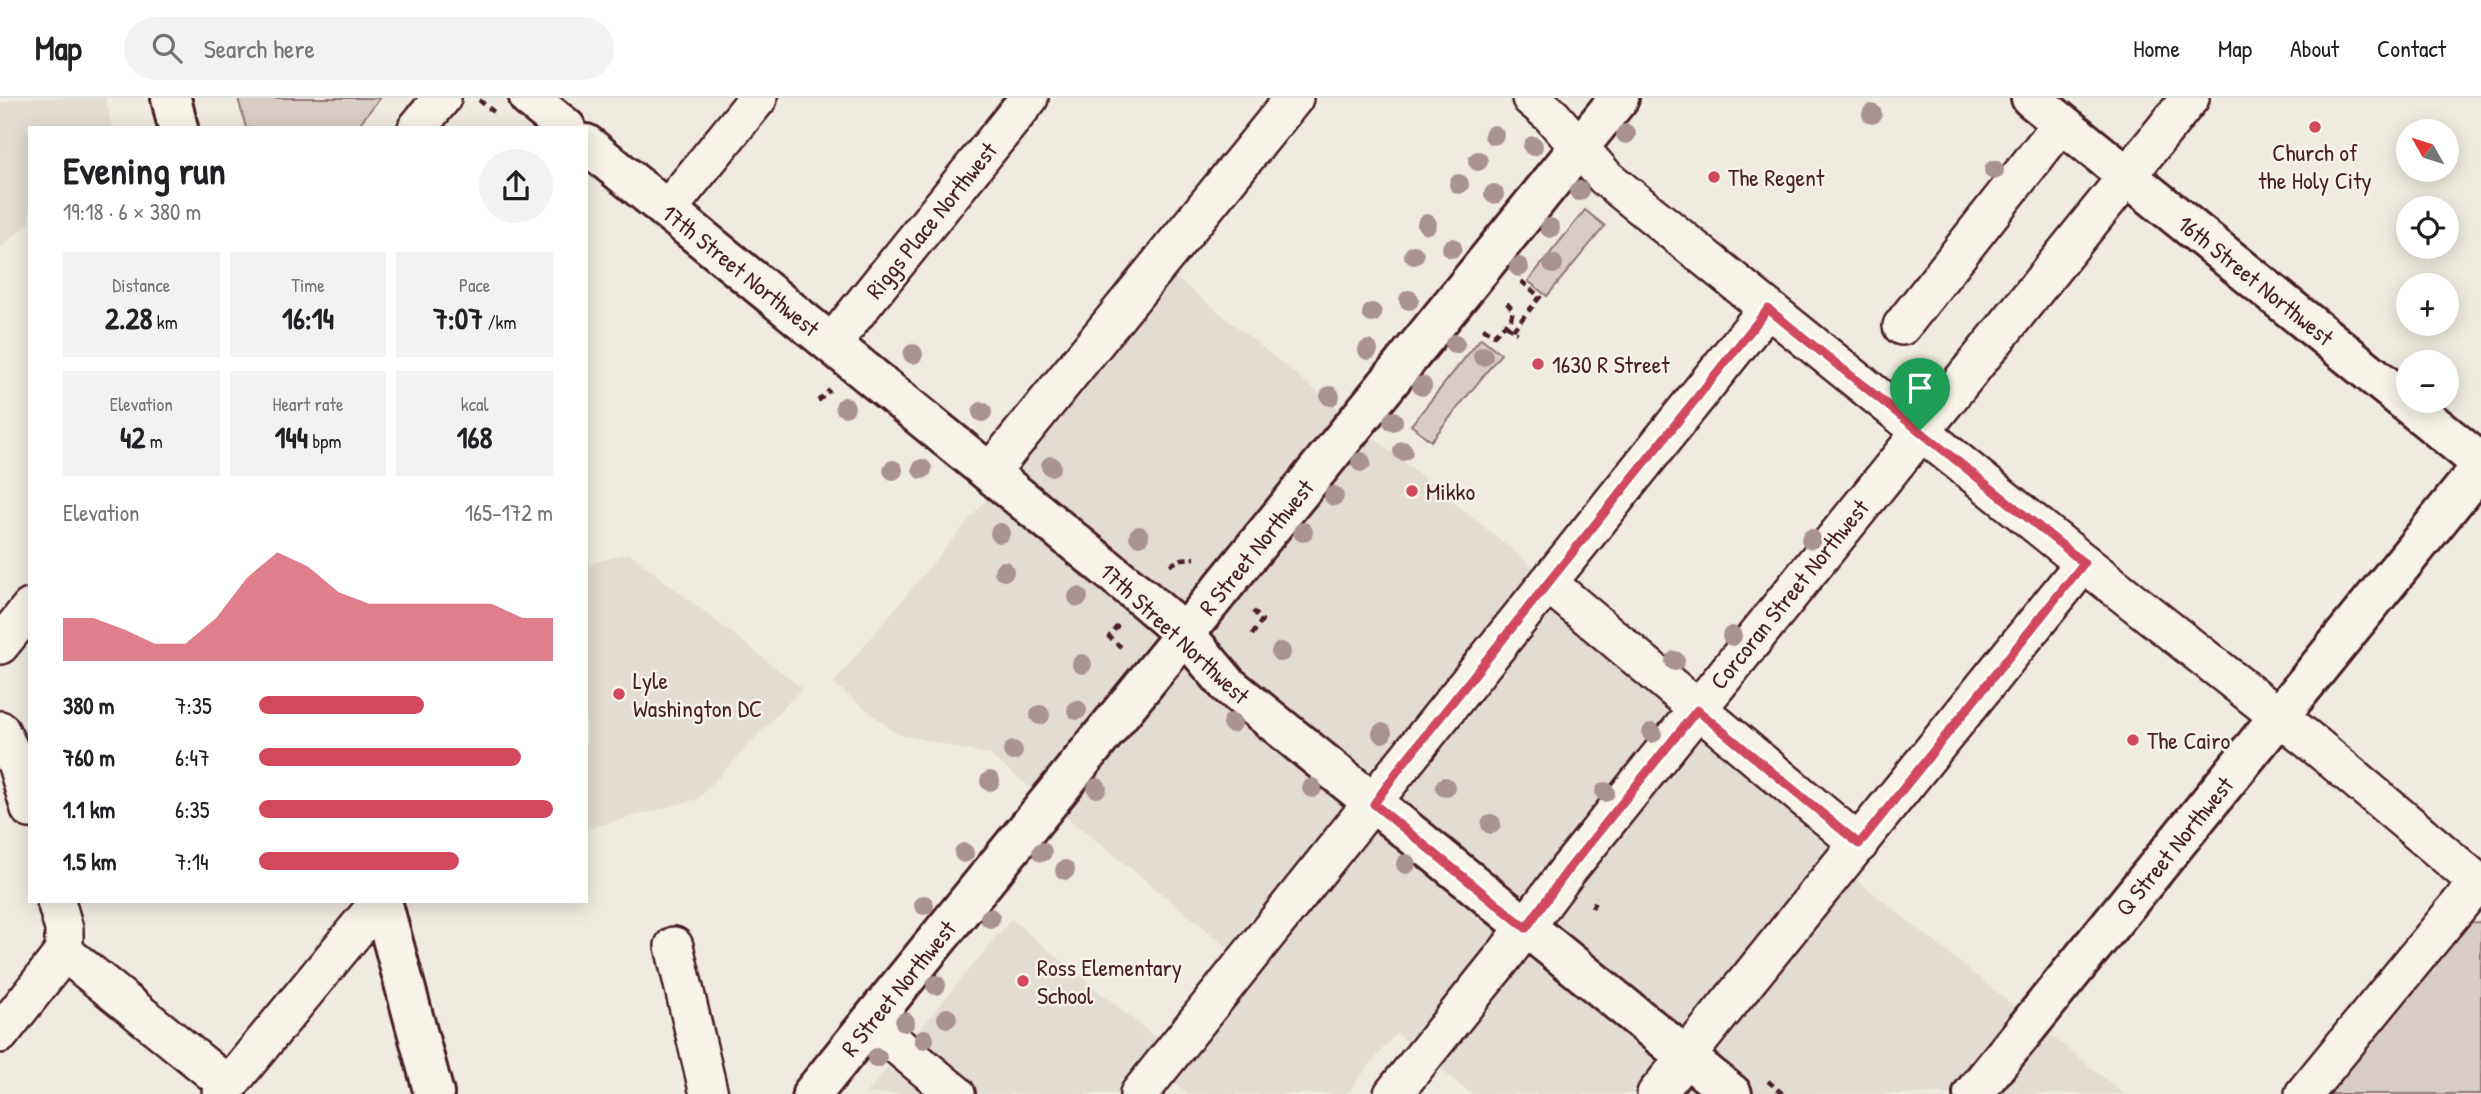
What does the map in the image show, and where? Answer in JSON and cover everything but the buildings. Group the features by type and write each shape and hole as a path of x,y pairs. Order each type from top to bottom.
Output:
{"main road":[{"path":"171,98 178,126"},
{"name":"R Street Northwest","path":"812,1094 1619,98"},
{"name":"16th Street Northwest","path":"2031,98 2481,465"},
{"path":"514,107 561,126"},
{"name":"17th Street Northwest","path":"588,146 991,471 1185,634 1219,677 1732,1094"},
{"name":"Q Street Northwest","path":"1973,1094 2481,465"},
{"path":"382,903 434,1094"}],"street":[{"path":"419,126 442,98"},
{"path":"667,210 758,98"},
{"name":"Riggs Place Northwest","path":"832,343 1029,98"},
{"path":"991,471 1294,98"},
{"path":"1531,98 1580,146 1605,177 2279,717 2479,884 2304,1094"},
{"name":"Corcoran Street Northwest","path":"1393,1094 1526,928 1568,870 1920,430 2190,98"},
{"path":"1902,326 2062,124"},
{"path":"1139,1094 1768,309"},
{"path":"1656,1094 2084,563"},
{"path":"1548,583 1859,844"},
{"path":"0,645 28,610"},
{"path":"0,730 17,765 28,802"},
{"path":"0,1034 64,952 64,929 57,903"},
{"path":"64,952 225,1089 379,903"},
{"path":"674,946 709,1094"},
{"path":"870,1023 956,1094"}],"path":[{"path":"477,98 514,107"},
{"path":"1506,325 1515,332 1540,297 1521,281"},
{"path":"1483,328 1494,335 1506,325 1513,310 1505,301"},
{"path":"818,401 830,390"},
{"path":"1170,565 1182,559 1195,558"},
{"path":"1250,608 1262,620 1252,635"},
{"path":"1118,625 1109,637 1121,647"},
{"path":"1592,908 1598,895"}],"shaded area":[{"path":"19,98 106,98 112,126 28,126 28,224 0,248 0,103"},
{"path":"238,98 380,98 358,126 245,126"},
{"path":"1585,210 1605,226 1547,296 1528,281"},
{"path":"1173,275 1542,574 1853,851 1841,867 2124,1094 1471,1094 1396,1033 1346,1094 1188,1094 1167,1076 1255,969 990,755 897,734 833,683"},
{"path":"1481,338 1501,354 1431,441 1411,425"},
{"path":"629,553 802,688 698,799 588,828 588,564"},
{"name":"Ross Elementary School","path":"1011,919 1162,1043 1120,1094 866,1094"},
{"path":"2481,922 2481,1094 2319,1094 2460,923"}],"place":[{"name":"Church of the Holy City","path":"2315,127"},
{"name":"The Regent","path":"1714,177"},
{"name":"1630 R Street","path":"1538,364"},
{"name":"Mikko","path":"1412,491"},
{"name":"Lyle Washington DC","path":"619,694"},
{"name":"The Cairo","path":"2133,740"},
{"name":"Ross Elementary School","path":"1023,981"}],"route":[{"path":"1768,309 1920,430 2084,563 1859,844 1697,710 1568,870 1526,928 1374,804 1401,766 1768,309"}]}
